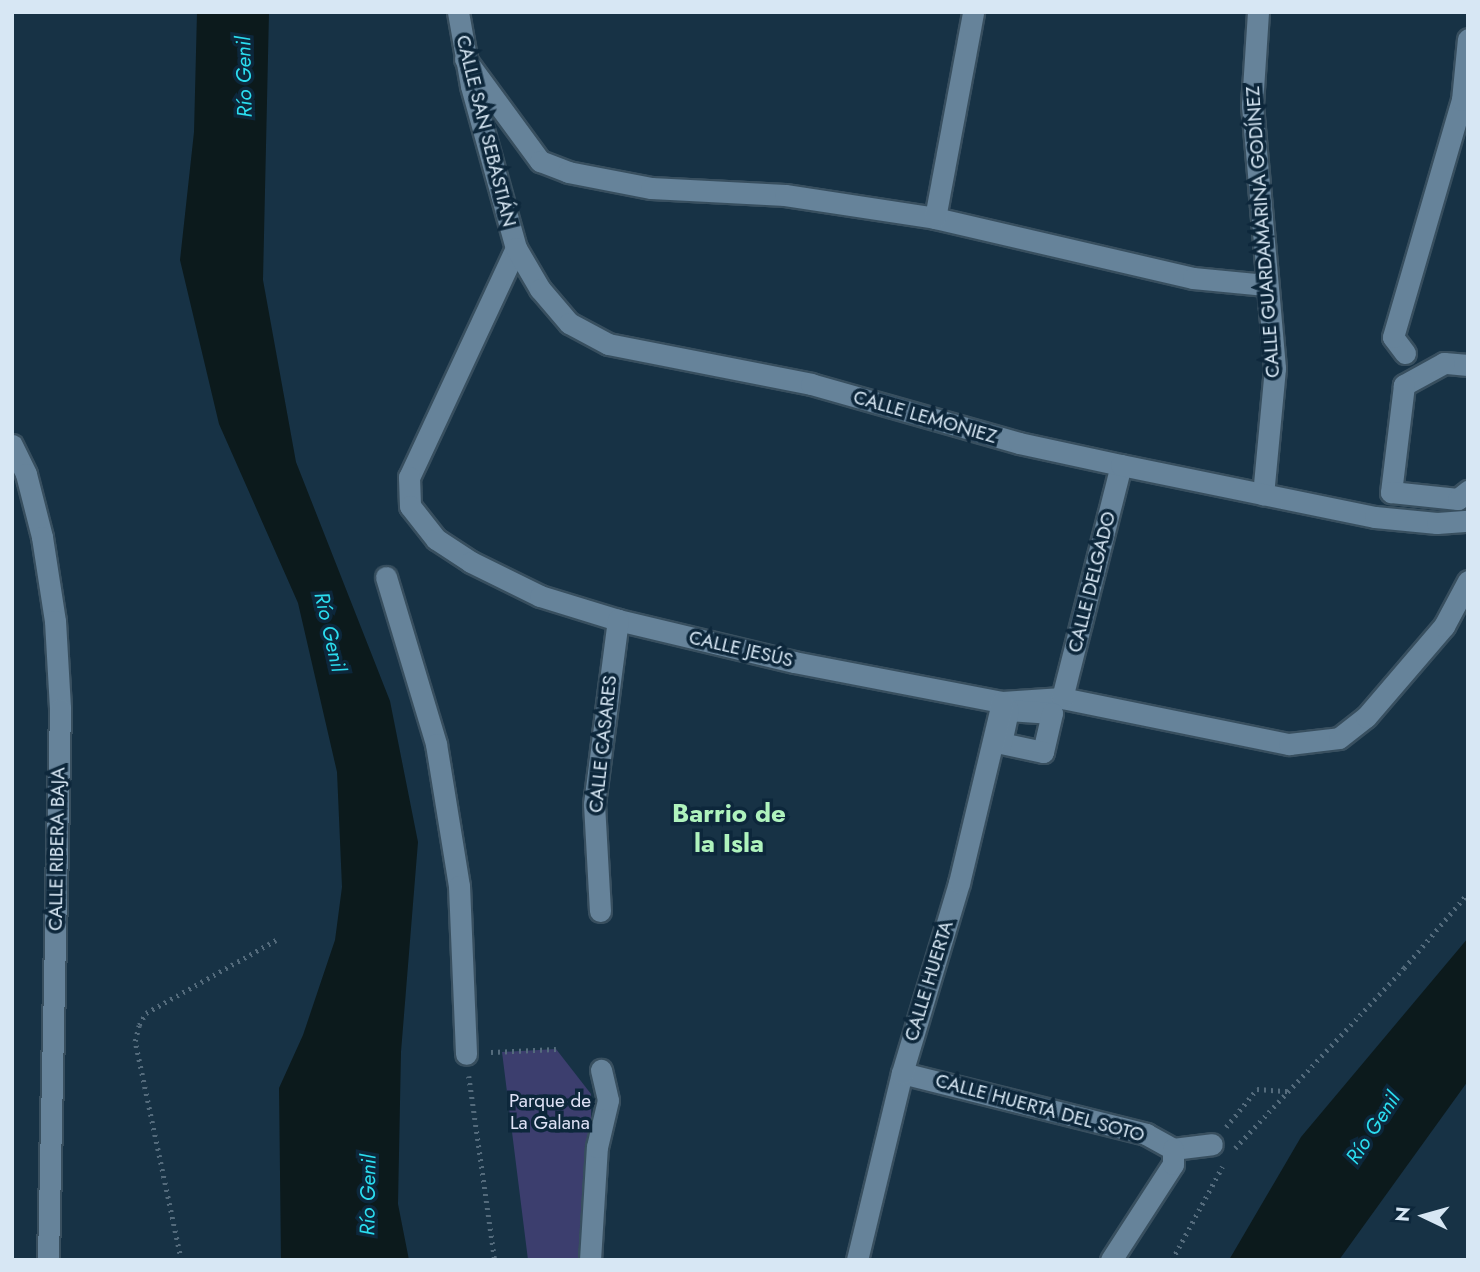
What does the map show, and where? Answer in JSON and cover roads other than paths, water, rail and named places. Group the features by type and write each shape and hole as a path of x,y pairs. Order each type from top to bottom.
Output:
{"street":[{"name":"CALLE SAN SEBASTIÁN","path":"458,12 465,59 516,248"},
{"path":"936,218 972,12"},
{"name":"CALLE GUARDAMARINA GODÍNEZ","path":"1258,12 1252,105 1275,368 1263,494"},
{"path":"1375,517 1392,402 1405,353 1394,337 1462,100 1468,39"},
{"path":"465,59 540,161 568,172 651,188 785,195 936,218 1193,278 1266,285"},
{"name":"CALLE LEMONIEZ","path":"516,248 540,289 569,323 608,344 811,384 1019,443 1121,465 1375,517 1437,523 1468,521"},
{"name":"CALLE JESÚS","path":"516,248 409,477 410,506 436,539 471,562 540,596 618,620 794,662 1002,702 1062,698 1289,744 1339,738 1366,717 1444,626 1468,581"},
{"path":"1405,353 1468,359"},
{"path":"1468,365 1444,363 1404,386 1391,492 1458,499 1468,491"},
{"name":"CALLE RIBERA BAJA","path":"12,445 26,474 42,537 55,621 59,696 48,1260"},
{"name":"CALLE DELGADO","path":"1062,698 1121,465"},
{"path":"386,577 436,744 459,886 466,1054"},
{"name":"CALLE CASARES","path":"600,911 594,804 618,620"},
{"name":"CALLE HUERTA","path":"857,1260 902,1073 958,883 1002,702"},
{"path":"590,1260 597,1146 608,1100 601,1070"},
{"name":"CALLE HUERTA DEL SOTO","path":"902,1073 1146,1134 1172,1149"},
{"path":"1111,1260 1173,1164 1172,1149 1212,1144"}],"water":[{"name":"Río Genil","path":"197,12 269,12 263,280 296,462 390,701 418,842 401,1052 398,1204 409,1260 281,1260 279,1088 303,1035 335,940 342,887 337,772 298,603 219,424 180,260 194,132"},
{"name":"Río Genil","path":"1468,938 1468,1081 1339,1260 1229,1260 1301,1137"}],"district":[{"name":"Barrio de la Isla","path":"729,829"}],"park label":[{"name":"Parque de La Galana","path":"550,1112"}]}
